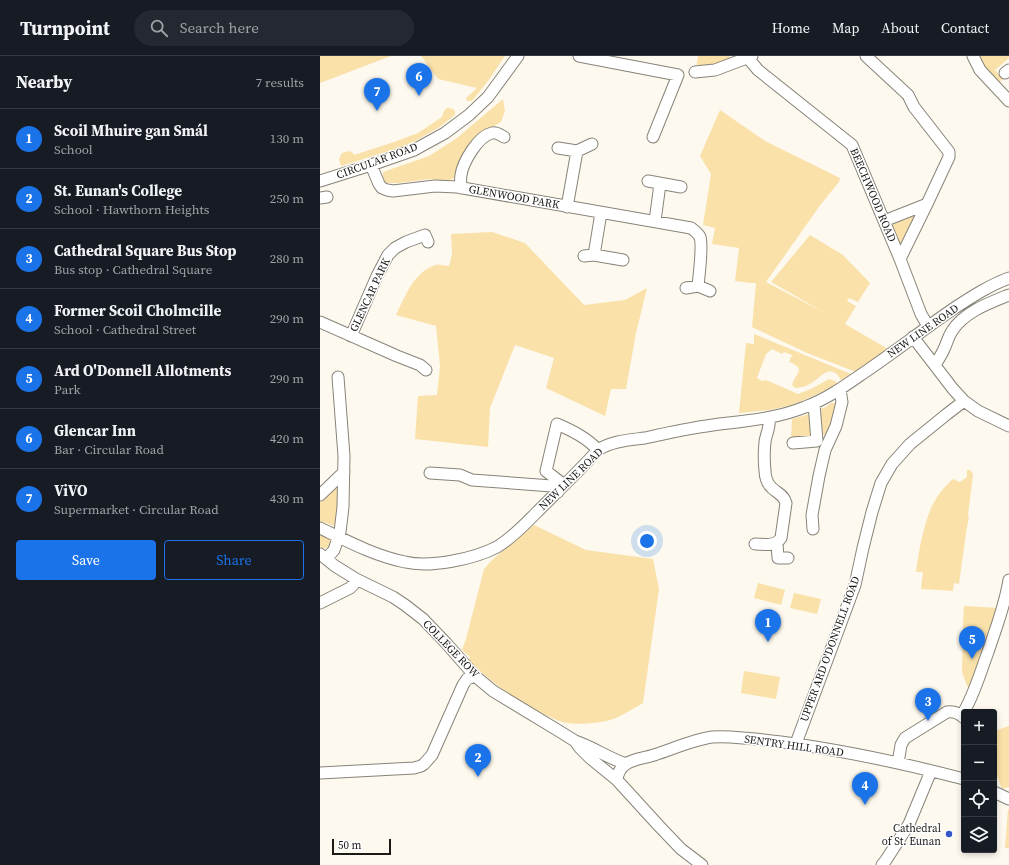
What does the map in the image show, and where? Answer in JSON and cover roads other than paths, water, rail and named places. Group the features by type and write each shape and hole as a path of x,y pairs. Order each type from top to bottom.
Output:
{"street":[{"name":"CIRCULAR ROAD","path":"320,181 414,150 445,133 469,114 488,96 518,56"},
{"path":"579,56 678,75 653,137"},
{"path":"866,56 908,95 914,107 949,152 949,157 900,259"},
{"path":"973,56 980,70 1009,102"},
{"path":"695,72 715,70 733,60 750,57"},
{"name":"BEECHWOOD ROAD","path":"750,57 758,70 852,145 900,259 921,314 929,326"},
{"name":"GLENWOOD PARK","path":"461,188 460,178 462,171 475,146 485,136 492,133 497,133 504,137"},
{"path":"558,148 577,151 592,144"},
{"name":"GLENWOOD PARK","path":"567,207 577,151"},
{"name":"GLENWOOD PARK","path":"372,165 379,184 382,188 387,190 393,191 436,186 461,188 691,228 700,237 698,286"},
{"path":"648,182 681,187"},
{"path":"655,221 660,184"},
{"path":"884,221 927,204"},
{"path":"601,213 589,255 623,260"},
{"name":"GLENCAR PARK","path":"351,336 376,276 388,255 395,248 425,235 428,242"},
{"name":"NEW LINE ROAD","path":"320,528 378,554 404,562 423,565 447,562 479,554 498,546 514,534 561,489 598,450 607,445 697,428 768,418 814,404 840,390 913,337 984,289 1009,278"},
{"path":"686,288 698,286 710,291"},
{"path":"935,365 944,350 951,332 963,318 988,303 1009,295"},
{"name":"GLENCAR PARK","path":"320,322 420,365 426,370"},
{"path":"913,337 964,401 997,421 1009,426"},
{"path":"323,557 334,550 342,524 344,472 343,433 338,377"},
{"path":"813,529 812,515 819,476 825,450 836,426 842,402 840,390"},
{"name":"UPPER ARD O'DONNELL ROAD","path":"796,744 855,586 868,526 881,483 892,464 910,444 964,401"},
{"path":"793,443 817,441 814,404"},
{"path":"768,418 770,422 766,436 765,470 771,487 785,499 786,504 781,538 778,543 778,558 788,558"},
{"path":"561,489 546,471 557,424 591,442 598,450"},
{"path":"320,495 344,472"},
{"path":"430,473 460,475 472,480 552,486 561,489"},
{"path":"755,544 778,543"},
{"name":"COLLEGE ROW","path":"323,557 356,579 392,597 423,619 475,676 493,691 575,741 585,744 626,764"},
{"path":"320,603 350,588 356,579"},
{"path":"966,709 984,662 1005,600 1009,580"},
{"path":"320,773 414,768 422,765 432,755 463,685 467,679 475,676"},
{"path":"898,763 901,745 905,738 947,712 952,711 961,715"},
{"name":"SENTRY HILL ROAD","path":"626,764 631,761 712,737 732,737 796,744 898,763 961,778"},
{"name":"COLLEGE ROW","path":"575,741 590,758 617,780 681,849 702,865"},
{"path":"617,780 620,770 626,764"},
{"path":"882,865 909,824 931,771"},
{"path":"997,793 1009,799"}],"place":[{"name":"Glencar Inn","path":"419,96"},
{"name":"ViVO","path":"377,111"},
{"name":"Scoil Mhuire gan Smál","path":"768,642"},
{"name":"Ard O'Donnell Allotments","path":"972,659"},
{"name":"Cathedral Square Bus Stop","path":"928,721"},
{"name":"St. Eunan's College","path":"478,777"},
{"name":"Former Scoil Cholmcille","path":"865,805"},
{"name":"Cathedral of St. Eunan","path":"949,834"}]}
